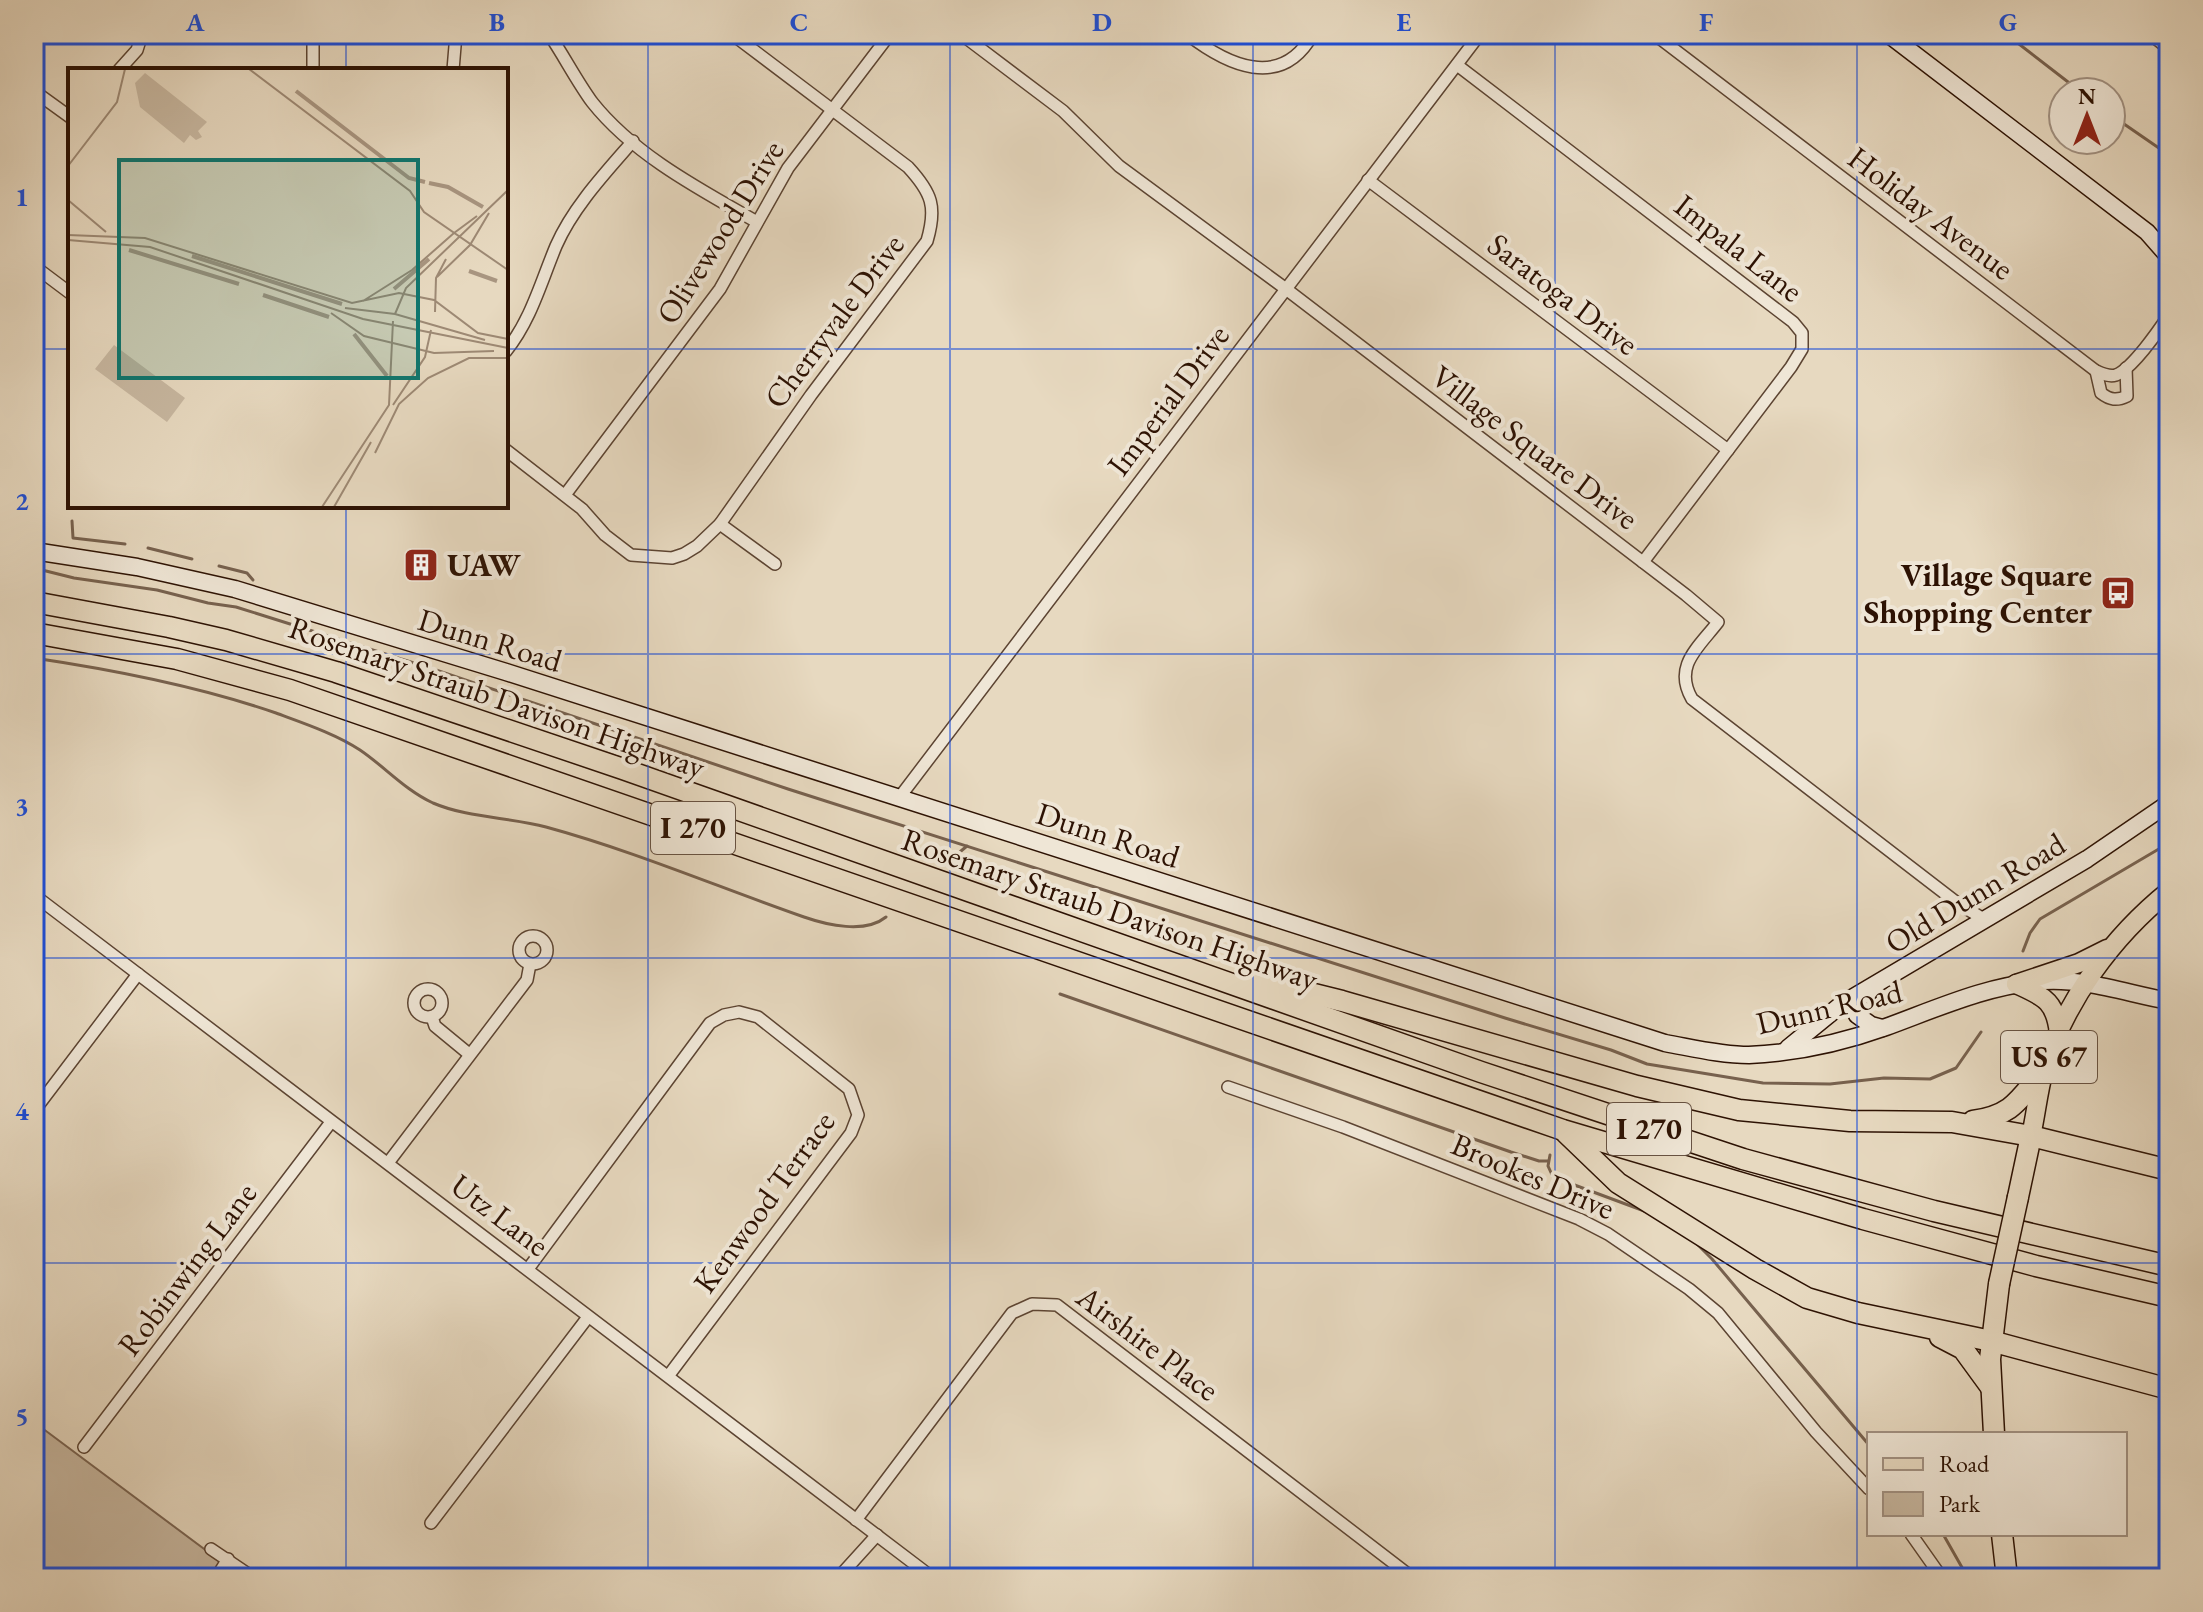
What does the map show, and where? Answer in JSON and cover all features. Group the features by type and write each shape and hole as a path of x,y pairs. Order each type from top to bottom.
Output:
{"highway":[{"name":"Rosemary Straub Davison Highway","path":"34,602 169,627 297,660 623,769 1494,1076 1743,1159 1934,1211 2169,1266"},
{"name":"Rosemary Straub Davison Highway","path":"34,633 177,659 347,708 1563,1130 1863,1219 2036,1266 2169,1297"},
{"path":"1141,950 1342,1001 1637,1086 1739,1110 1850,1121 1960,1123 2031,1136 2169,1170"},
{"path":"1960,1123 1986,1119 2011,1109 2044,1070"},
{"path":"1989,1128 2016,1118 2044,1070"},
{"path":"1563,1130 1618,1183 1807,1298 1858,1313 1991,1341 2169,1389"},
{"name":"US 67","path":"1994,1432 1991,1341 1999,1284 2031,1136"},
{"path":"1906,1323 1963,1349 1990,1386"},
{"path":"2002,1536 2007,1578"}],"main road":[{"name":"US 67","path":"2031,1136 2044,1070 2085,984 2113,945 2169,891"},
{"path":"2016,984 2079,963 2113,945"},
{"path":"2016,984 2049,1002 2059,1033"}],"street":[{"path":"121,68 137,50 142,34"},
{"path":"310,34 313,68"},
{"path":"453,68 456,34"},
{"path":"549,34 594,103 633,141 675,174 757,222"},
{"name":"Cherryvale Drive","path":"508,452 582,509 605,535 631,555 672,558 697,546 720,524 811,395 927,241 932,223 928,191 908,167 732,34"},
{"name":"Olivewood Drive","path":"565,495 720,289 796,156 890,34"},
{"name":"Village Square Drive","path":"961,34 1063,111 1119,166 1286,289 1718,622 1685,665 1686,688 1692,699 1956,902 1985,920"},
{"path":"1187,34 1221,59 1241,66 1265,68 1284,64 1300,52 1313,34"},
{"name":"Imperial Drive","path":"899,798 1480,34"},
{"name":"Holiday Avenue","path":"1654,34 2096,371 2101,393 2109,399 2127,396 2126,368"},
{"path":"1888,34 2147,232 2169,257"},
{"path":"2150,34 2169,49"},
{"name":"Impala Lane","path":"1457,65 1793,322 1802,333 1802,349 1791,367 1643,562"},
{"path":"34,91 68,116"},
{"path":"508,349 516,339 569,223 633,141"},
{"name":"Saratoga Drive","path":"1368,180 1728,450"},
{"path":"34,266 68,292"},
{"path":"2096,371 2106,376 2115,375 2126,368 2169,315"},
{"path":"720,524 775,564"},
{"name":"Dunn Road","path":"34,551 188,577 287,604 1642,1038 1748,1055 1785,1050 1882,1028 1954,1001 2016,984 2060,980 2169,1001"},
{"name":"Old Dunn Road","path":"1785,1050 1842,1004 2098,851 2169,803"},
{"name":"Utz Lane","path":"34,895 933,1578"},
{"path":"388,1163 527,980 530,964"},
{"path":"34,1111 138,974"},
{"path":"1862,993 1856,1004 1857,1015 1871,1025 1882,1028"},
{"path":"1833,1041 1829,1029 1842,1004"},
{"name":"Kenwood Terrace","path":"528,1269 710,1023 724,1015 739,1012 758,1017 849,1089 858,1115 851,1133 669,1375"},
{"path":"432,1017 435,1026 469,1054"},
{"name":"Brookes Drive","path":"1228,1087 1558,1210 1608,1234 1689,1289 1718,1313 1816,1432 1867,1487"},
{"name":"Robinwing Lane","path":"84,1447 331,1122"},
{"name":"Airshire Place","path":"856,1520 1012,1313 1032,1304 1057,1305 1413,1578"},
{"path":"431,1523 588,1317"},
{"path":"838,1578 877,1535"},
{"path":"1912,1536 1942,1578"},
{"path":"211,1549 254,1578"},
{"path":"216,1578 228,1559"}],"green space":[{"path":"34,1422 243,1578 34,1578"}],"waterway":[{"path":"2006,34 2060,76"},
{"path":"2127,126 2169,155"},
{"path":"72,521 73,538 125,544"},
{"path":"148,548 192,559"},
{"path":"219,566 247,573 253,580"},
{"path":"34,568 236,607 433,669 788,789 1647,1064 1763,1083 1830,1084 1884,1078 1930,1079 1956,1068 1981,1032"},
{"path":"34,658 156,680 276,713 351,744 413,792 433,803 460,812 532,824 579,837 813,920 857,927 886,917"},
{"path":"2023,951 2040,919 2169,843"},
{"path":"955,856 967,846"},
{"path":"1060,994 1511,1152 1548,1161"},
{"path":"1550,1155 1548,1166 1553,1177 1647,1212"},
{"path":"1694,1241 1867,1443"},
{"path":"1944,1536 1968,1578"}],"place":[{"name":"UAW","path":"421,565"},
{"name":"Village Square Shopping Center","path":"2118,593"}]}
